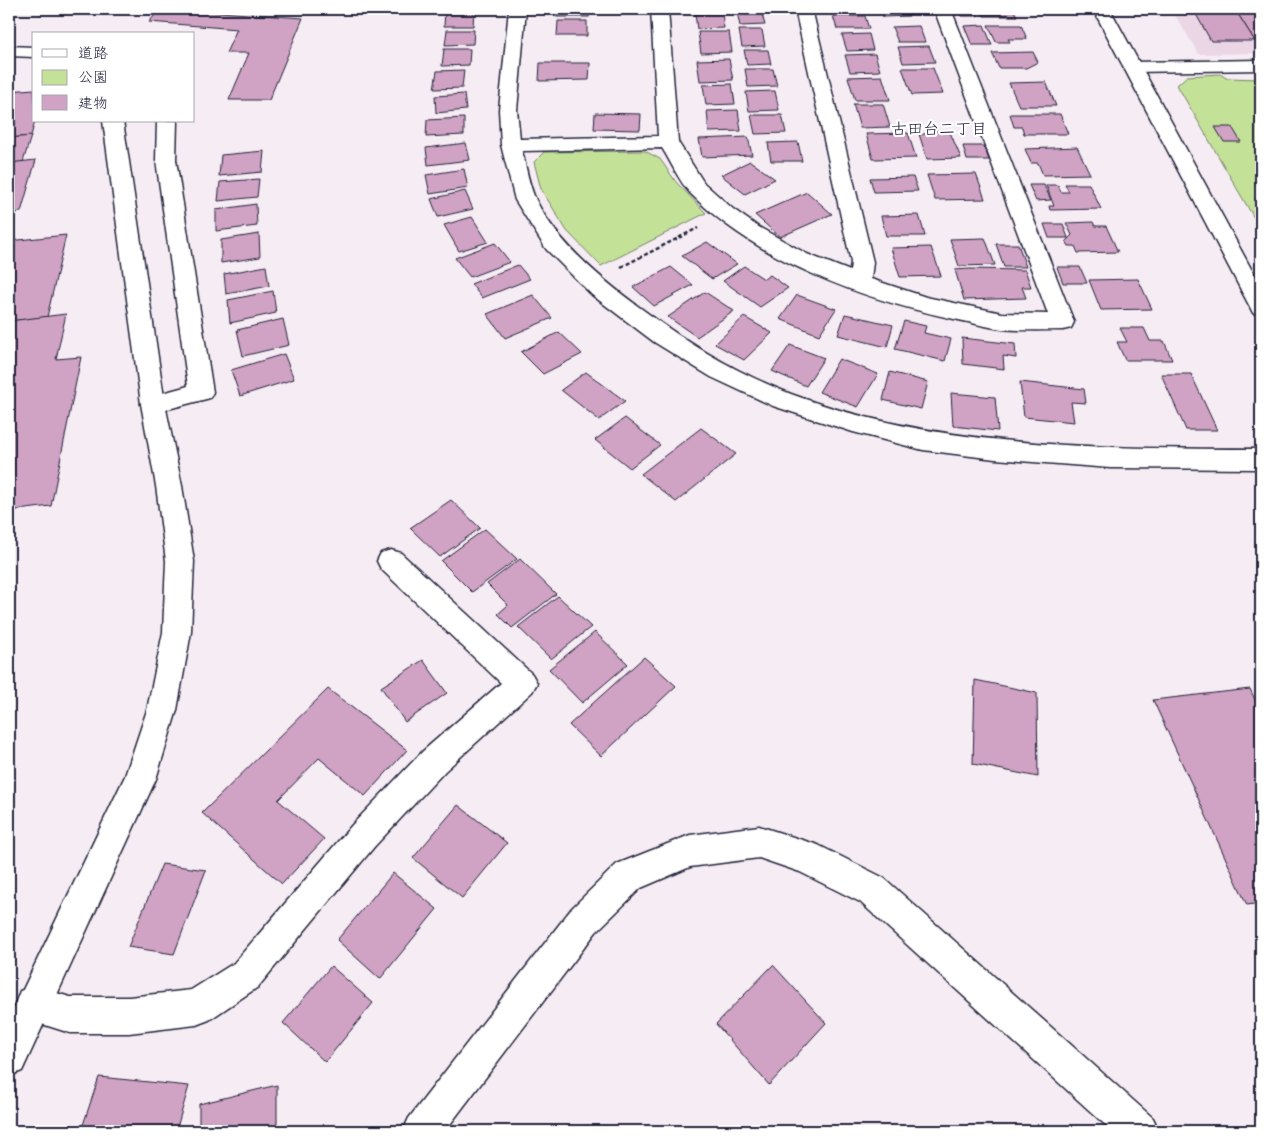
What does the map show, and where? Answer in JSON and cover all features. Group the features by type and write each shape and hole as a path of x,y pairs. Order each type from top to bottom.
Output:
{"street":[{"path":"516,9 508,110 512,145 525,200 554,244 600,290 662,336 720,371 782,400 853,423 923,440 995,449 1110,458 1261,459"},
{"path":"660,9 668,142 696,187 726,214 750,231 799,259 859,283 923,304 1002,322 1063,322 943,9"},
{"path":"804,9 862,262 859,283"},
{"path":"1101,9 1261,307"},
{"path":"9,51 32,52"},
{"path":"1132,67 1261,65"},
{"path":"9,1058 140,779 162,710 176,632 180,560 169,486 153,404 113,122"},
{"path":"153,404 200,392 166,160 167,122"},
{"path":"512,145 668,142"},
{"path":"33,1004 70,1014 129,1015 196,1007 246,975 363,836 434,760 522,683 391,561"},
{"path":"422,1131 584,920 629,876 690,851 759,842 806,857 872,890 1140,1131"}],"path":[{"path":"620,267 726,214"}],"shaded area":[{"path":"1171,9 1261,9 1261,53 1199,54"}],"green space":[{"path":"1220,74 1226,78 1261,79 1261,230 1177,85 1187,76"},
{"path":"645,151 660,159 676,182 706,213 601,266 567,231 541,189 534,162 544,152"}],"building":[{"path":"160,9 303,18 269,100 229,100 249,53 226,53 237,29 149,22"},
{"path":"474,9 473,26 444,26 445,10"},
{"path":"557,9 589,9 589,17 557,17"},
{"path":"881,9 912,9 914,13 907,13 909,16 883,17"},
{"path":"957,9 974,9 978,16 961,16"},
{"path":"980,9 1013,9 1017,16 984,16"},
{"path":"1193,9 1235,9 1255,41 1211,41"},
{"path":"1235,9 1261,9 1261,41 1255,41"},
{"path":"761,11 765,25 740,26 737,12"},
{"path":"722,13 724,28 697,29 695,14"},
{"path":"833,16 865,16 869,29 837,29"},
{"path":"558,21 587,21 587,36 557,36"},
{"path":"984,25 992,45 972,45 964,26"},
{"path":"988,25 1021,25 1027,39 1008,39 1010,42 996,42"},
{"path":"919,26 925,42 898,42 892,27"},
{"path":"447,30 474,30 473,44 445,45"},
{"path":"739,30 762,30 765,46 742,47"},
{"path":"698,32 729,32 732,52 701,53"},
{"path":"869,34 873,50 847,51 842,35"},
{"path":"929,46 935,62 903,63 898,47"},
{"path":"444,49 470,49 469,65 442,66"},
{"path":"744,50 768,50 771,64 747,65"},
{"path":"1033,52 1038,62 1026,68 999,68 992,53"},
{"path":"875,54 880,71 850,72 845,55"},
{"path":"729,59 733,80 700,81 697,60"},
{"path":"540,63 590,63 589,80 539,81"},
{"path":"902,68 933,68 943,94 912,95"},
{"path":"745,69 773,69 777,86 748,87"},
{"path":"464,70 462,88 434,89 437,71"},
{"path":"882,76 890,100 855,100 848,77"},
{"path":"1046,82 1056,106 1019,106 1009,83"},
{"path":"732,84 735,104 706,105 703,85"},
{"path":"32,89 32,122 35,122 31,136 9,138 9,91"},
{"path":"775,91 779,110 749,111 746,92"},
{"path":"464,94 466,110 436,113 435,96"},
{"path":"853,104 883,104 890,127 860,128"},
{"path":"738,110 741,131 709,132 707,111"},
{"path":"595,113 641,114 640,130 594,129"},
{"path":"1010,114 1060,114 1068,134 1024,134 1022,127 1014,127"},
{"path":"751,115 782,115 786,133 755,134"},
{"path":"464,118 464,135 426,137 427,120"},
{"path":"1215,127 1232,127 1241,142 1224,142"},
{"path":"949,130 961,158 927,159 919,134 930,134 929,131"},
{"path":"908,133 916,158 873,159 866,134"},
{"path":"31,136 23,162 9,163 9,138"},
{"path":"748,137 752,155 702,157 699,139"},
{"path":"798,142 802,161 771,161 768,143"},
{"path":"466,143 470,160 428,165 426,148"},
{"path":"963,146 984,146 989,160 967,160"},
{"path":"1077,147 1090,174 1043,175 1038,163 1031,163 1025,149"},
{"path":"264,151 262,172 219,176 221,155"},
{"path":"36,160 21,212 9,214 9,163"},
{"path":"750,161 775,179 745,194 721,175"},
{"path":"464,169 468,188 430,194 426,175"},
{"path":"976,174 985,199 935,200 927,175"},
{"path":"913,177 918,191 874,192 870,178"},
{"path":"259,179 257,197 218,201 220,182"},
{"path":"1065,184 1089,184 1101,209 1050,210 1049,206 1054,206 1046,185 1058,185 1061,192 1069,192"},
{"path":"1029,185 1044,185 1051,200 1036,201"},
{"path":"465,191 473,209 438,217 431,199"},
{"path":"807,192 832,214 780,237 755,215"},
{"path":"256,204 257,226 216,231 216,210"},
{"path":"919,215 925,236 886,236 881,216"},
{"path":"472,217 488,242 459,251 444,225"},
{"path":"1093,222 1095,226 1106,226 1118,252 1078,253 1075,246 1069,246 1066,241 1072,235 1066,223"},
{"path":"1044,224 1063,224 1068,238 1049,238"},
{"path":"259,234 260,257 221,263 221,240"},
{"path":"66,235 47,317 9,321 9,241"},
{"path":"985,238 995,265 959,266 950,239"},
{"path":"707,242 737,264 712,279 682,256"},
{"path":"495,243 510,262 470,277 455,258"},
{"path":"996,244 1018,244 1026,267 1004,267"},
{"path":"931,247 941,276 900,277 891,248"},
{"path":"518,265 530,279 482,298 471,284"},
{"path":"266,266 269,286 226,294 224,274"},
{"path":"744,266 764,279 770,275 788,288 760,307 723,281"},
{"path":"671,267 693,285 654,306 633,287"},
{"path":"1057,267 1080,267 1087,283 1063,283"},
{"path":"955,270 1025,270 1031,287 1022,287 1026,298 964,300"},
{"path":"1138,279 1152,309 1101,310 1089,280"},
{"path":"273,291 276,313 230,323 228,300"},
{"path":"705,292 734,311 697,337 668,317"},
{"path":"533,295 552,318 505,338 487,314"},
{"path":"797,295 836,309 819,335 780,319"},
{"path":"66,314 56,359 81,357 51,506 9,511 9,321"},
{"path":"845,314 893,325 887,347 838,335"},
{"path":"744,317 772,333 744,360 715,344"},
{"path":"283,319 289,345 243,356 237,330"},
{"path":"904,321 926,326 924,333 951,339 945,361 895,349"},
{"path":"1120,328 1144,328 1150,341 1164,341 1172,360 1125,360 1117,342 1127,342"},
{"path":"559,332 582,354 543,374 521,352"},
{"path":"962,338 1015,344 1016,358 1003,356 1004,369 963,364"},
{"path":"790,345 824,358 806,386 772,371"},
{"path":"284,354 294,379 240,396 231,370"},
{"path":"839,359 878,374 858,407 819,392"},
{"path":"586,372 625,401 599,420 561,390"},
{"path":"890,372 928,382 921,409 883,400"},
{"path":"1161,374 1191,374 1217,430 1186,430"},
{"path":"1020,382 1084,389 1086,403 1071,402 1074,422 1024,417"},
{"path":"951,393 995,397 998,431 953,426"},
{"path":"625,418 660,445 630,468 595,440"},
{"path":"701,428 736,454 676,502 641,474"},
{"path":"451,500 480,528 440,557 410,528"},
{"path":"485,529 517,559 472,592 441,561"},
{"path":"520,559 556,594 512,628 498,614 508,605 487,584"},
{"path":"558,596 591,627 551,659 518,627"},
{"path":"595,632 628,664 582,703 549,669"},
{"path":"644,657 676,686 601,756 569,725"},
{"path":"423,660 447,693 405,722 381,687"},
{"path":"975,680 1037,693 1038,777 973,764"},
{"path":"328,689 407,750 365,796 319,758 278,800 324,839 282,884 202,813"},
{"path":"1250,689 1261,712 1261,903 1247,905 1153,700"},
{"path":"458,805 507,843 462,898 413,858"},
{"path":"162,864 206,870 174,954 128,947"},
{"path":"393,873 437,909 380,979 337,940"},
{"path":"773,965 826,1023 769,1085 716,1024"},
{"path":"331,966 373,1003 325,1062 283,1023"},
{"path":"99,1077 189,1086 176,1131 81,1131"},
{"path":"277,1085 277,1131 199,1131 199,1104"}],"district":[{"name":"古田台二丁目","path":"939,128"}]}
